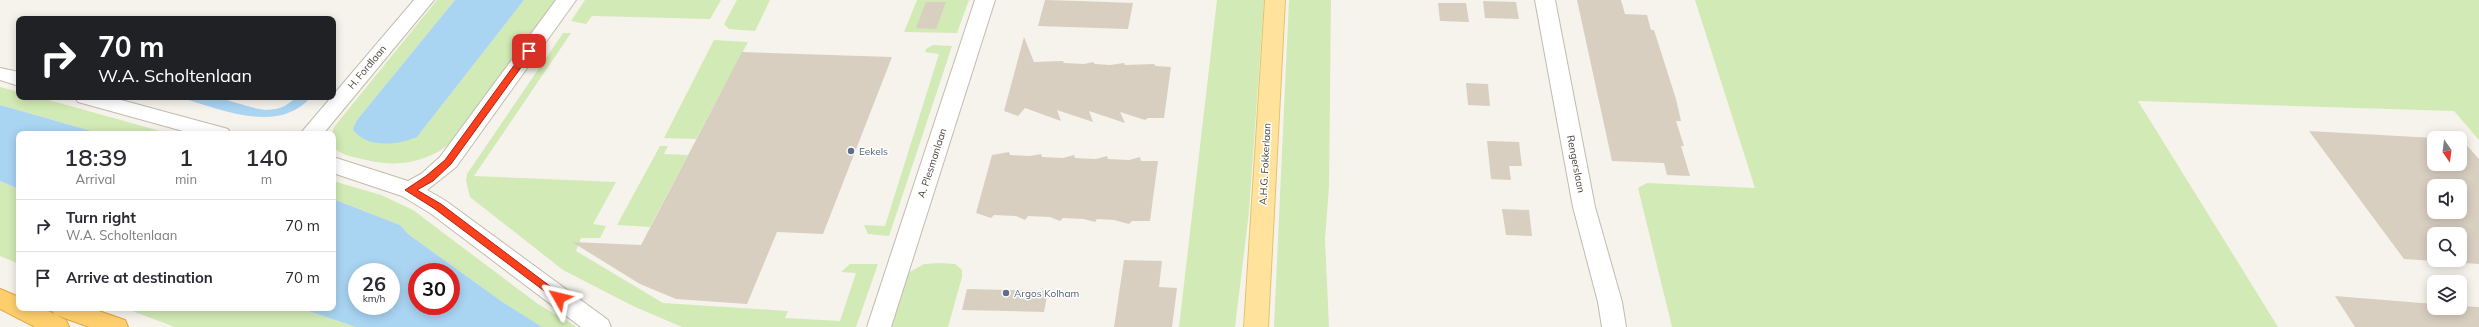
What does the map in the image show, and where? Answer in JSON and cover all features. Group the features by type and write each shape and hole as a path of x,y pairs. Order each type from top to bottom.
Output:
{"highway":[{"path":"0,286 16,291"},
{"path":"0,298 16,306"},
{"path":"25,311 57,327"},
{"path":"71,311 116,327"}],"main road":[{"name":"A.H.G. Fokkerlaan","path":"1256,327 1275,0"}],"street":[{"name":"H. Fordlaan","path":"314,131 424,0"},
{"path":"410,190 429,179 448,162 566,0"},
{"name":"A. Plesmanlaan","path":"879,327 985,0"},
{"name":"Rengerslaan","path":"1545,0 1584,207 1610,302 1614,327"},
{"path":"0,74 16,78"},
{"path":"95,100 209,131"},
{"path":"336,166 410,190 438,207 599,327"}],"green space":[{"path":"437,0 455,0 357,120 417,137 524,0 555,0 452,142 441,150 419,160 407,162 383,163 371,161 348,155 336,149 336,131 333,131 334,127"},
{"path":"585,0 721,0 710,19 592,16 586,24 571,21"},
{"path":"737,0 770,0 755,31 729,29 724,24"},
{"path":"917,0 969,0 957,33 904,32"},
{"path":"1217,0 1264,0 1249,212 1235,327 1179,327"},
{"path":"1289,0 1331,0 1329,187 1325,239 1329,327 1274,327"},
{"path":"1695,0 2479,0 2479,140 2454,111 2138,101 2278,327 1672,327 1638,188 1647,183 1755,188"},
{"path":"563,33 571,33 474,176 616,182 593,224 606,226 600,238 581,238 576,251 663,303 788,311 785,318 840,321 856,273 841,272 850,264 878,264 856,327 682,327 633,306 563,270 470,197 466,181 467,174"},
{"path":"714,40 748,42 696,139 664,138"},
{"path":"933,45 952,46 889,236 868,234 864,225 885,226 939,54 925,52 926,49"},
{"path":"0,87 16,91 16,100 49,100 160,131 91,131 0,105"},
{"path":"660,146 668,146 664,154 688,155 650,227 617,225"},
{"path":"0,181 16,188 16,263 0,256"},
{"path":"336,182 381,195 413,210 538,304 577,327 541,327 460,271 460,263 448,263 408,234 400,225 336,200"},
{"path":"924,264 955,264 962,270 962,277 948,327 890,327 908,273"},
{"path":"132,311 308,311 356,327 175,327"}],"water":[{"path":"455,0 524,0 417,137 401,142 382,144 365,140 353,129 357,120"},
{"path":"188,100 227,100 266,110 276,109 286,105 292,100 308,100 297,109 282,115 265,117 247,116"},
{"path":"0,105 91,131 16,131 16,188 0,181"},
{"path":"336,200 400,225 408,234 448,263 408,263 408,315 460,315 460,271 501,301 542,327 356,327 308,311 336,311"}],"building":[{"path":"1045,0 1133,3 1128,29 1038,26"},
{"path":"1577,0 1621,0 1625,14 1647,15 1651,30 1654,30 1676,99 1681,121 1676,121 1684,146 1681,146 1690,176 1667,175 1664,163 1612,161"},
{"path":"1483,1 1516,2 1519,19 1485,18"},
{"path":"926,2 946,2 936,29 916,28"},
{"path":"1438,3 1466,3 1469,22 1440,21"},
{"path":"1024,37 1034,62 1063,61 1064,63 1084,64 1093,62 1095,64 1110,65 1124,63 1125,65 1154,64 1156,66 1171,67 1164,118 1148,118 1145,120 1120,112 1125,123 1089,111 1093,122 1057,110 1061,121 1025,108 1018,116 1004,111"},
{"path":"742,52 892,57 823,234 777,232 747,304 676,299 640,284 572,242 641,245"},
{"path":"1466,83 1488,84 1490,106 1468,105"},
{"path":"2309,131 2427,138 2427,171 2467,171 2467,146 2479,159 2479,264 2467,263 2467,227 2427,227 2427,261 2404,259"},
{"path":"1487,141 1519,142 1522,166 1509,166 1511,180 1491,179"},
{"path":"1009,152 1010,155 1030,156 1041,154 1042,157 1063,158 1074,155 1075,158 1096,159 1107,156 1108,159 1129,160 1140,157 1141,161 1158,161 1150,221 1132,221 1129,224 1114,220 1097,219 1095,222 1084,219 1063,218 1060,221 1050,217 1028,216 1025,220 1016,216 994,215 991,218 976,213 992,155"},
{"path":"1502,209 1529,210 1532,236 1506,235"},
{"path":"1124,260 1162,261 1159,287 1177,288 1172,327 1114,327"},
{"path":"967,289 1048,291 1044,312 962,310"},
{"path":"2335,296 2427,303 2427,315 2467,315 2467,306 2479,307 2479,327 2355,327"}],"place":[{"name":"Eekels","path":"851,151"},
{"name":"Argos Kolham","path":"1006,293"}],"route":[{"path":"529,51 448,162 429,179 410,190 438,207 559,298"}]}
